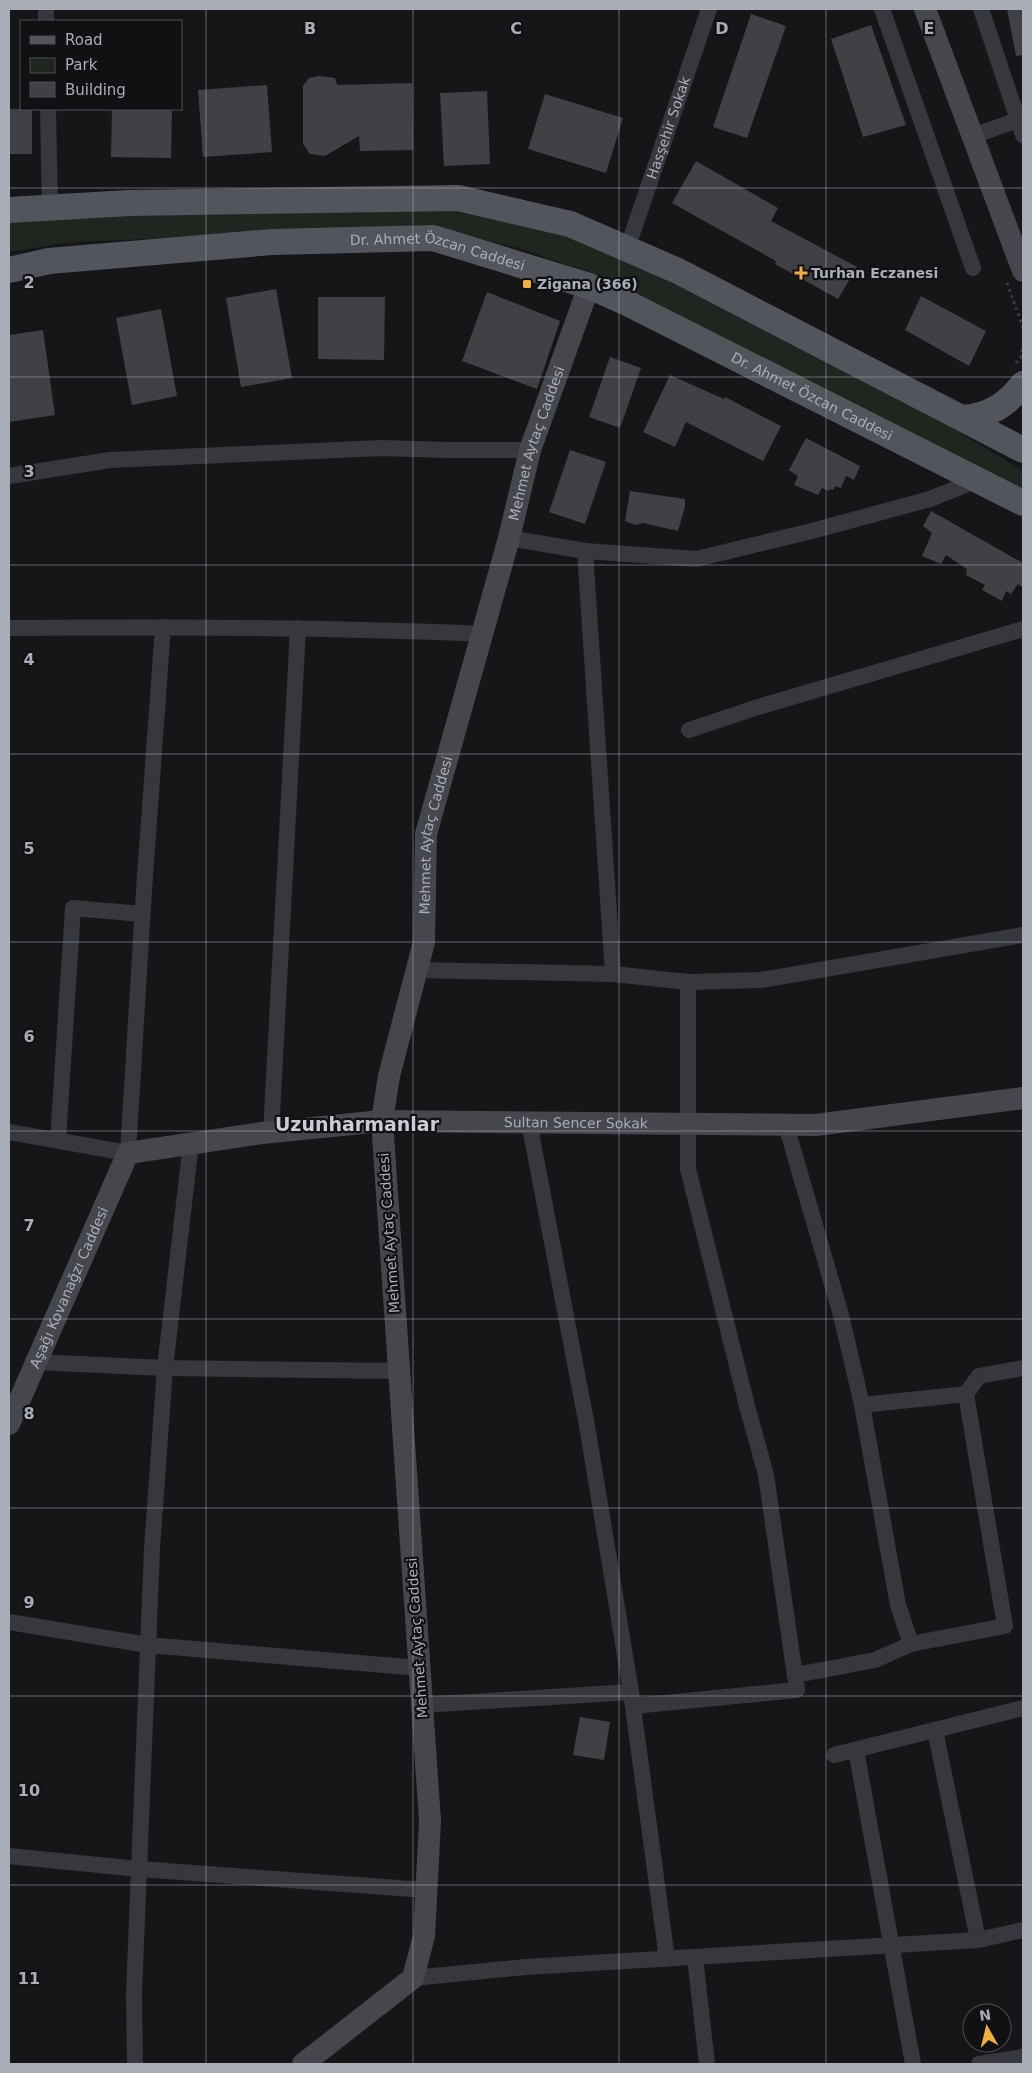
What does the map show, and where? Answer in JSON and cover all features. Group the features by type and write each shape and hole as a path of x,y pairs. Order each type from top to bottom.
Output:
{"main road":[{"path":"9,210 128,202 458,198 570,224 678,271 1023,450"},
{"name":"Dr. Ahmet Özcan Caddesi","path":"9,270 49,261 272,242 433,238 589,286 628,303 1023,502"},
{"path":"963,418 975,417 993,411 1010,399 1023,384"}],"street":[{"name":"Hasşehir Sokak","path":"627,249 709,9"},
{"path":"882,9 973,268"},
{"path":"973,136 1021,124 981,9"},
{"path":"929,10 1023,271"},
{"path":"48,110 50,208"},
{"name":"Mehmet Aytaç Caddesi","path":"412,1978 424,1936 430,1821 382,1121 389,1076 424,942 426,834 509,538 530,450 589,286"},
{"path":"9,476 110,460 382,448 530,450"},
{"path":"509,538 585,551 696,559 930,500 980,479"},
{"path":"585,551 613,974"},
{"path":"9,1132 128,1153 142,914 163,627"},
{"path":"9,628 361,628 481,634"},
{"path":"271,1132 298,628"},
{"path":"689,730 758,707 1023,629"},
{"path":"58,1140 73,908 142,914"},
{"path":"416,970 613,974 688,982 760,980 1023,935"},
{"path":"422,1705 632,1699 797,1690 766,1474 747,1406 688,1169 688,982"},
{"name":"Sultan Sencer Sokak","path":"128,1153 271,1132 382,1121 816,1125 1023,1098"},
{"path":"529,1122 587,1426 632,1699 667,1959"},
{"path":"786,1125 841,1315 862,1405 898,1605 911,1644"},
{"path":"135,2064 134,1993 152,1549 165,1368 190,1143"},
{"name":"Aşağı Kovanağzı Caddesi","path":"9,1424 128,1153"},
{"path":"36,1362 165,1368 398,1371"},
{"path":"796,1675 874,1660 911,1644 1005,1626 966,1394 979,1376 1023,1368"},
{"path":"862,1405 966,1394"},
{"path":"9,1622 148,1645 419,1668"},
{"path":"834,1755 1023,1708"},
{"path":"935,1730 978,1940"},
{"path":"856,1750 913,2064"},
{"path":"9,1856 426,1890"},
{"path":"308,2063 412,1978 525,1966 695,1958 978,1940 1023,1930"},
{"path":"695,1958 707,2064"},
{"path":"978,2064 1023,2057"}],"green space":[{"path":"452,211 517,223 567,236 689,290 915,405 1023,471 1023,489 591,273 519,248 431,228 71,242 9,252 9,217"}],"building":[{"path":"1007,9 1023,9 1023,55 1016,56"},
{"path":"751,14 786,26 747,138 713,127"},
{"path":"871,25 906,125 863,137 831,39"},
{"path":"319,76 335,78 337,85 412,83 413,150 360,151 359,136 325,156 310,154 303,144 303,86 309,78"},
{"path":"267,85 272,152 203,157 198,90"},
{"path":"487,91 490,164 444,166 440,93"},
{"path":"545,94 623,118 606,173 528,149"},
{"path":"9,109 32,110 32,154 9,154"},
{"path":"112,110 172,110 171,158 111,157"},
{"path":"696,161 778,208 771,221 857,267 838,299 775,264 776,261 672,203"},
{"path":"276,289 292,378 241,387 226,298"},
{"path":"487,292 560,321 537,389 462,361"},
{"path":"921,296 986,331 969,366 905,330"},
{"path":"318,297 385,297 384,360 318,359"},
{"path":"161,309 177,396 132,405 116,318"},
{"path":"43,330 55,415 9,422 9,335"},
{"path":"610,357 641,368 620,428 589,417"},
{"path":"670,375 724,399 725,397 781,426 763,461 686,422 675,447 643,432"},
{"path":"806,438 860,466 854,480 846,476 841,488 835,486 833,490 830,489 829,491 822,488 818,495 794,485 798,476 789,470"},
{"path":"570,450 606,462 585,524 549,512"},
{"path":"630,491 685,499 685,507 678,531 643,523 635,525 625,521"},
{"path":"931,511 1023,563 1023,587 1018,584 1011,594 1006,591 1002,601 982,590 985,585 966,575 967,569 946,555 941,564 922,556 932,533 923,526"},
{"path":"580,1717 610,1722 604,1760 573,1755"}],"place":[{"name":"Turhan Eczanesi","path":"801,273"},
{"name":"Zigana (366)","path":"527,284"}],"district":[{"name":"Uzunharmanlar","path":"357,1124"}]}
